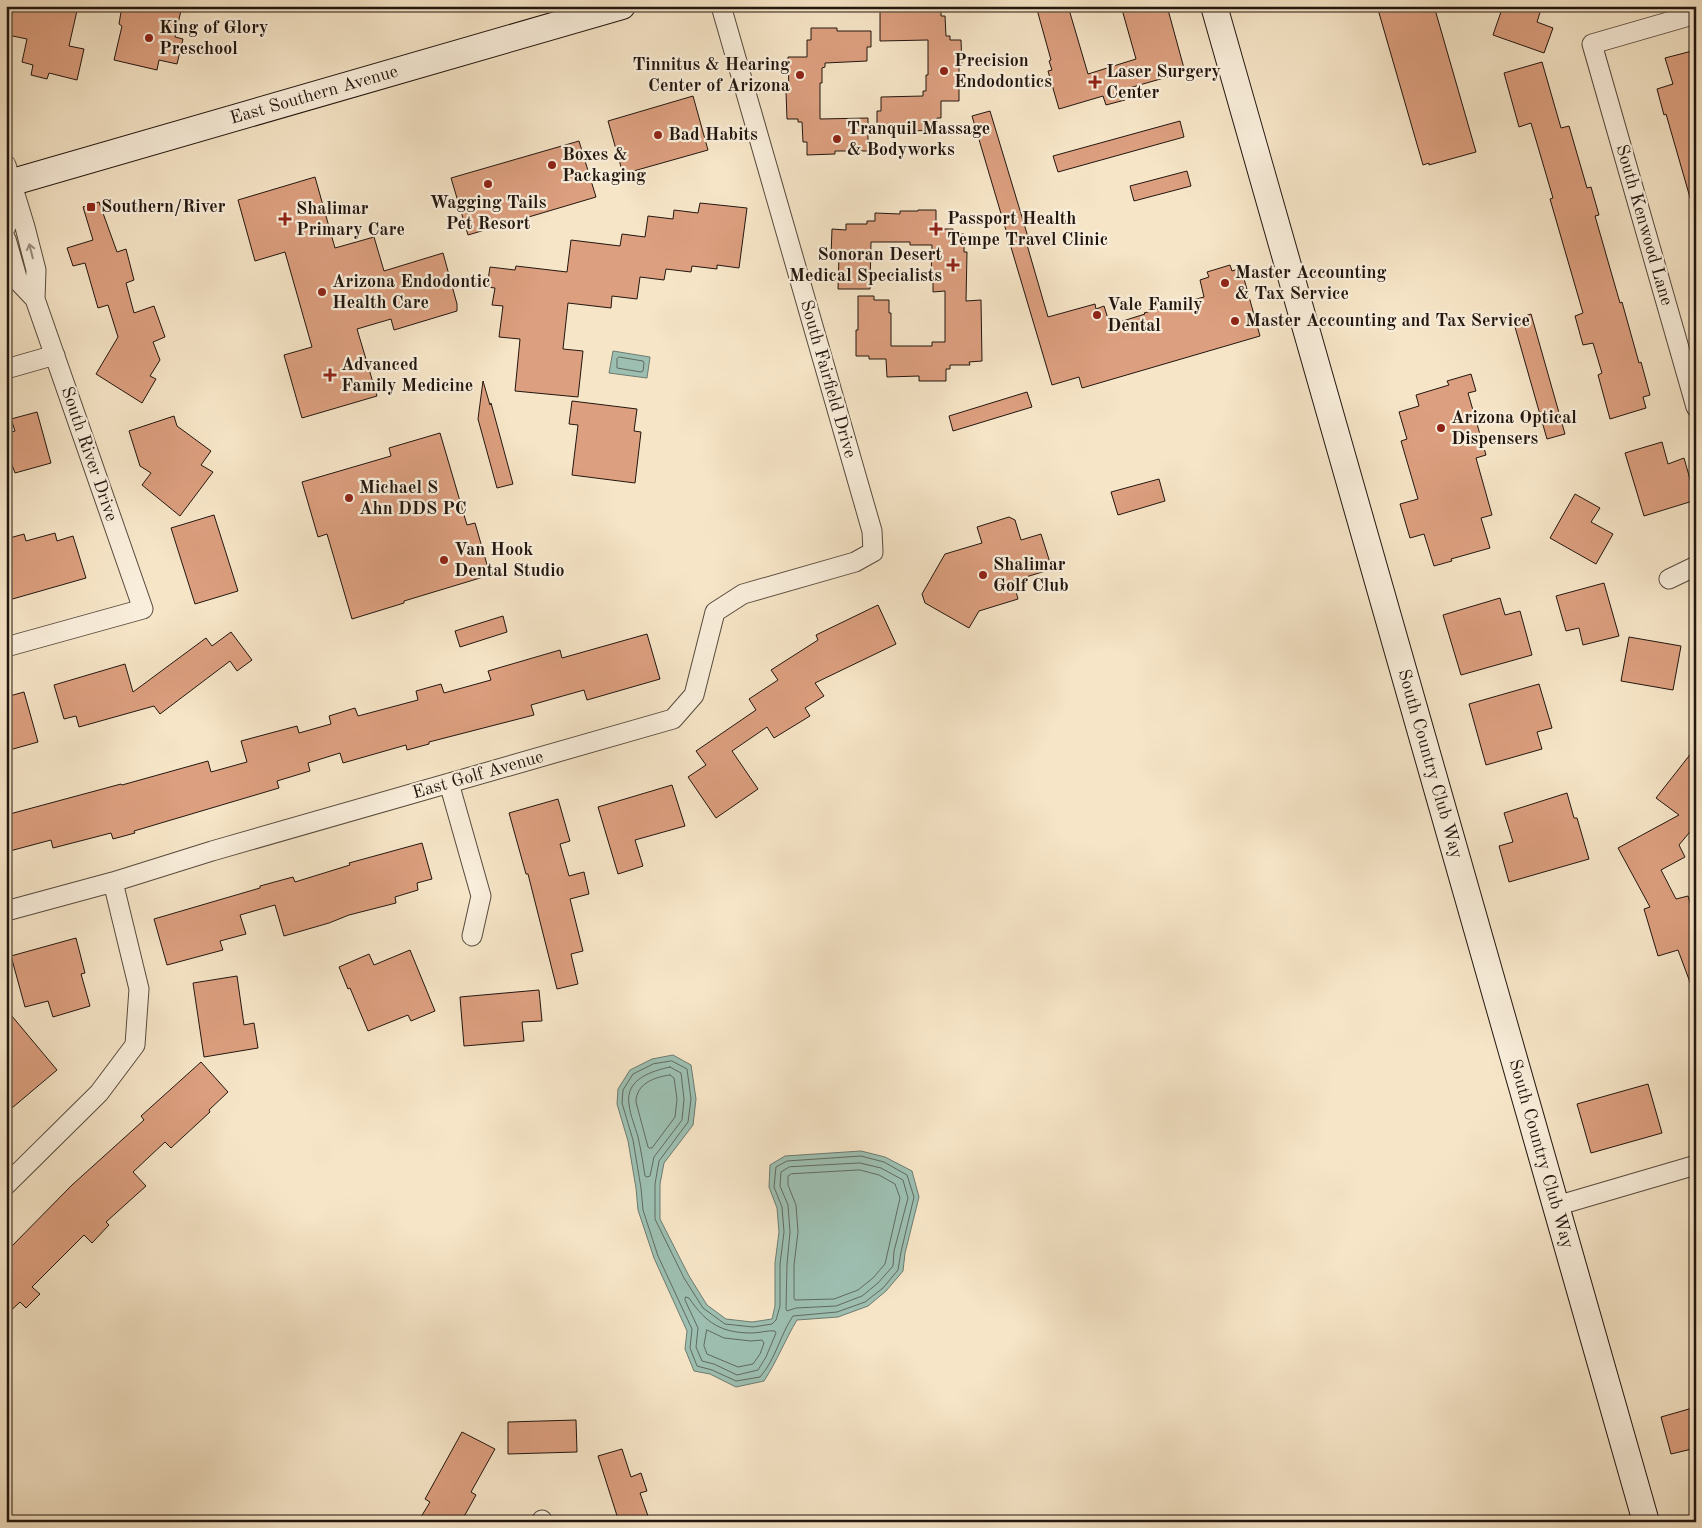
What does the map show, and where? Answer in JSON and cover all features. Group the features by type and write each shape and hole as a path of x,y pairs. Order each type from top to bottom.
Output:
{"street":[{"name":"East Southern Avenue","path":"8,177 622,6"},
{"name":"South Fairfield Drive","path":"720,6 872,531 873,552"},
{"name":"South Country Club Way","path":"1214,6 1646,1522"},
{"name":"South Kenwood Lane","path":"1696,14 1592,44 1696,407"},
{"path":"6,227 8,177"},
{"name":"South River Drive","path":"6,647 143,609 35,299 36,270 25,226 8,177"},
{"name":"South River Drive","path":"6,239 18,280 35,299"},
{"path":"6,369 55,355"},
{"name":"East Golf Avenue","path":"6,911 113,882 212,851 673,719 694,695 715,612 743,594 855,562 873,552"},
{"path":"1669,579 1696,566"},
{"path":"448,783 481,896 472,936"},
{"path":"6,1185 99,1093 135,1046 139,989 113,882"},
{"path":"1556,1206 1696,1165"}],"water":[{"path":"613,351 650,357 647,378 609,373"},
{"path":"673,1055 691,1065 696,1099 693,1125 664,1163 660,1184 660,1219 689,1276 707,1305 726,1319 752,1322 772,1319 775,1306 775,1263 779,1232 777,1208 769,1187 770,1165 785,1156 861,1151 885,1157 912,1171 919,1197 905,1253 903,1271 886,1291 868,1306 838,1317 797,1320 764,1381 736,1387 710,1374 694,1371 685,1349 687,1331 654,1258 638,1210 628,1141 617,1104 618,1089 630,1070 652,1059"}],"building":[{"path":"6,6 78,6 69,46 84,49 77,80 49,73 47,79 31,75 33,65 22,62 27,39 8,35 11,20 6,19"},
{"name":"King of Glory Preschool","path":"122,6 182,6 175,37 183,39 177,64 159,60 157,70 114,60 122,26 119,24"},
{"name":"Precision Endodontics","path":"941,6 941,16 945,16 946,36 950,36 950,40 961,40 962,67 959,67 959,101 941,101 941,118 937,118 937,130 911,131 911,127 877,128 877,111 881,111 881,97 923,96 923,91 926,91 928,40 880,41 880,8"},
{"path":"1036,6 1068,6 1088,74 1136,59 1121,6 1167,6 1185,72 1122,90 1125,100 1106,105 1103,96 1059,109 1048,71 1052,70 1049,61 1051,60"},
{"path":"1377,6 1434,6 1476,152 1423,165"},
{"path":"1503,6 1542,6 1537,22 1553,28 1544,53 1493,35"},
{"path":"811,28 837,28 837,31 871,31 871,47 867,47 867,61 825,63 825,67 822,68 822,83 820,83 820,119 868,118 868,151 835,151 835,154 807,155 807,142 803,142 802,122 798,122 798,119 787,119 786,92 789,92 788,57 807,57 807,40 811,40"},
{"path":"1696,50 1696,200 1691,201 1657,89 1673,84 1665,58"},
{"path":"1542,62 1561,128 1569,126 1587,188 1591,187 1599,215 1595,216 1620,303 1622,302 1650,395 1643,397 1646,408 1610,419 1598,375 1602,373 1593,343 1583,345 1575,316 1583,313 1550,199 1553,198 1531,123 1519,127 1504,73"},
{"name":"Bad Habits","path":"693,96 708,150 623,174 608,121"},
{"path":"990,111 1028,237 1025,238 1048,317 1095,304 1096,309 1104,306 1110,325 1144,313 1204,297 1200,280 1209,277 1207,272 1230,265 1232,271 1241,268 1260,336 1082,388 1079,377 1052,385 972,116"},
{"path":"1180,121 1184,137 1058,172 1053,156"},
{"path":"579,141 596,197 468,235 451,178"},
{"path":"1187,171 1191,186 1134,201 1130,186"},
{"path":"315,177 335,248 374,237 384,271 443,253 457,304 457,311 394,330 391,319 357,329 377,396 302,418 284,355 312,347 285,252 255,261 238,200"},
{"path":"99,202 117,252 126,249 134,280 126,283 134,313 154,306 165,337 153,342 160,360 150,376 156,379 142,403 96,374 118,337 108,305 98,308 85,263 73,266 67,248 93,240 83,207"},
{"path":"700,203 747,208 739,268 717,265 717,269 692,266 691,272 666,269 664,280 640,277 637,299 612,296 611,308 568,303 563,349 583,351 578,397 515,391 520,339 499,337 503,306 492,305 495,288 487,287 490,267 515,270 516,266 567,272 571,240 620,246 622,234 645,237 648,216 673,219 674,210 698,213"},
{"path":"936,210 936,229 953,229 953,234 964,234 964,252 967,252 966,301 981,300 982,361 969,362 970,365 950,365 950,369 946,369 946,381 919,381 919,376 887,377 886,359 869,359 869,356 856,356 858,296 874,296 874,300 889,300 891,346 932,346 932,342 945,342 945,291 933,292 933,279 931,279 932,245 910,245 910,242 871,242 870,289 838,289 839,256 831,256 832,229 846,230 846,224 867,224 867,221 875,221 875,213 900,214 900,211"},
{"path":"1531,314 1565,434 1547,439 1513,320"},
{"path":"1471,374 1476,391 1468,393 1486,455 1476,458 1492,515 1481,518 1490,548 1434,566 1424,534 1410,538 1400,504 1418,499 1401,441 1407,439 1399,412 1419,406 1416,395 1449,385 1447,381"},
{"path":"483,381 490,405 491,403 513,484 497,488 478,419"},
{"path":"1027,392 1032,407 953,431 949,416"},
{"path":"572,401 637,409 634,431 641,432 635,483 572,475 578,425 569,424"},
{"path":"37,412 51,463 15,473 12,465 6,466 6,434 15,431 11,419"},
{"path":"174,416 177,426 211,451 201,465 213,472 180,516 142,485 151,473 140,466 129,431"},
{"path":"440,433 467,525 475,523 490,575 352,619 327,534 318,537 302,482 391,456 389,448"},
{"path":"1662,442 1668,464 1684,458 1696,500 1644,516 1625,453"},
{"path":"1159,479 1165,501 1118,515 1111,492"},
{"path":"1575,494 1600,508 1591,522 1613,534 1596,564 1550,538"},
{"path":"214,515 238,591 195,604 171,528"},
{"name":"Shalimar Golf Club","path":"1009,517 1015,520 1021,540 1041,534 1052,569 1013,581 1018,599 979,611 969,628 925,603 922,594 945,554 982,543 977,527"},
{"path":"55,533 57,541 73,536 86,578 9,600 6,592 6,539 24,534 26,541"},
{"path":"1604,583 1619,636 1583,645 1579,628 1566,631 1556,596"},
{"path":"1500,598 1505,615 1520,611 1532,655 1461,675 1443,615"},
{"path":"878,605 896,644 815,683 824,696 805,708 810,716 774,738 767,727 732,751 758,789 716,818 688,777 706,765 696,751 756,710 749,699 778,680 771,670 818,640 816,635"},
{"path":"503,616 507,632 460,647 455,631"},
{"path":"231,632 252,660 237,671 230,661 160,714 154,706 79,727 76,716 64,719 54,685 125,664 133,692 206,638 212,646"},
{"path":"647,634 660,679 587,700 584,690 531,705 534,715 429,742 429,744 407,750 406,745 343,763 340,753 308,763 310,771 277,781 279,788 113,839 111,833 53,848 51,840 6,852 6,815 208,761 211,772 247,762 241,741 297,726 299,733 331,724 329,716 355,708 358,716 418,700 416,691 441,684 444,693 491,680 488,671 560,650 562,658"},
{"path":"1629,637 1681,646 1673,690 1621,681"},
{"path":"1539,684 1552,728 1537,732 1542,749 1486,765 1469,704"},
{"path":"24,692 38,742 6,751 6,697"},
{"path":"1696,747 1696,829 1694,827 1679,845 1685,857 1661,870 1676,899 1688,896 1696,922 1696,993 1694,993 1678,950 1658,956 1644,909 1650,907 1618,848 1679,815 1656,798"},
{"path":"672,785 685,826 635,840 643,866 618,874 598,807"},
{"path":"1567,793 1574,818 1577,818 1589,859 1509,882 1499,846 1513,842 1504,813"},
{"path":"558,799 570,841 560,844 569,876 584,872 589,894 570,899 583,951 571,954 578,984 557,989 528,874 526,874 509,813"},
{"path":"422,843 432,879 417,883 418,890 395,897 396,903 349,915 284,936 275,905 240,915 246,934 220,941 223,950 167,965 154,919 293,877 295,882 350,865 349,863"},
{"path":"76,938 85,973 81,974 90,1006 53,1017 48,1001 25,1007 11,956"},
{"path":"410,950 435,1011 411,1021 408,1015 368,1031 339,967 369,954 374,965"},
{"path":"237,976 244,1025 254,1023 258,1048 204,1057 193,983"},
{"path":"539,990 542,1021 522,1022 524,1041 464,1046 460,997"},
{"path":"6,1009 57,1070 6,1113"},
{"path":"201,1062 228,1092 209,1110 210,1112 171,1148 165,1142 133,1172 146,1186 106,1222 109,1225 92,1243 84,1235 32,1287 40,1294 26,1308 20,1302 6,1315 6,1252 72,1185 144,1120 141,1116"},
{"path":"1648,1084 1662,1133 1591,1153 1577,1104"},
{"path":"1696,1407 1696,1448 1671,1454 1661,1417"},
{"path":"576,1420 577,1452 508,1454 508,1422"},
{"path":"462,1432 495,1449 471,1492 476,1495 461,1522 418,1522 430,1502 425,1499"},
{"path":"622,1449 631,1477 641,1473 647,1491 640,1493 648,1516 631,1522 619,1522 598,1456"}],"place":[{"name":"King of Glory Preschool","path":"149,38"},
{"name":"Precision Endodontics","path":"944,71"},
{"name":"Tinnitus & Hearing Center of Arizona","path":"800,75"},
{"name":"Laser Surgery Center","path":"1095,82"},
{"name":"Bad Habits","path":"658,135"},
{"name":"Tranquil Massage & Bodyworks","path":"837,139"},
{"name":"Boxes & Packaging","path":"552,165"},
{"name":"Wagging Tails Pet Resort","path":"488,184"},
{"name":"Southern/River","path":"91,207"},
{"name":"Shalimar Primary Care","path":"285,219"},
{"name":"Passport Health Tempe Travel Clinic","path":"936,229"},
{"name":"Sonoran Desert Medical Specialists","path":"953,265"},
{"name":"Master Accounting & Tax Service","path":"1225,283"},
{"name":"Arizona Endodontic Health Care","path":"322,292"},
{"name":"Vale Family Dental","path":"1097,315"},
{"name":"Master Accounting and Tax Service","path":"1235,321"},
{"name":"Advanced Family Medicine","path":"330,375"},
{"name":"Arizona Optical Dispensers","path":"1441,428"},
{"name":"Michael S Ahn DDS PC","path":"349,498"},
{"name":"Van Hook Dental Studio","path":"444,560"},
{"name":"Shalimar Golf Club","path":"983,575"}]}
